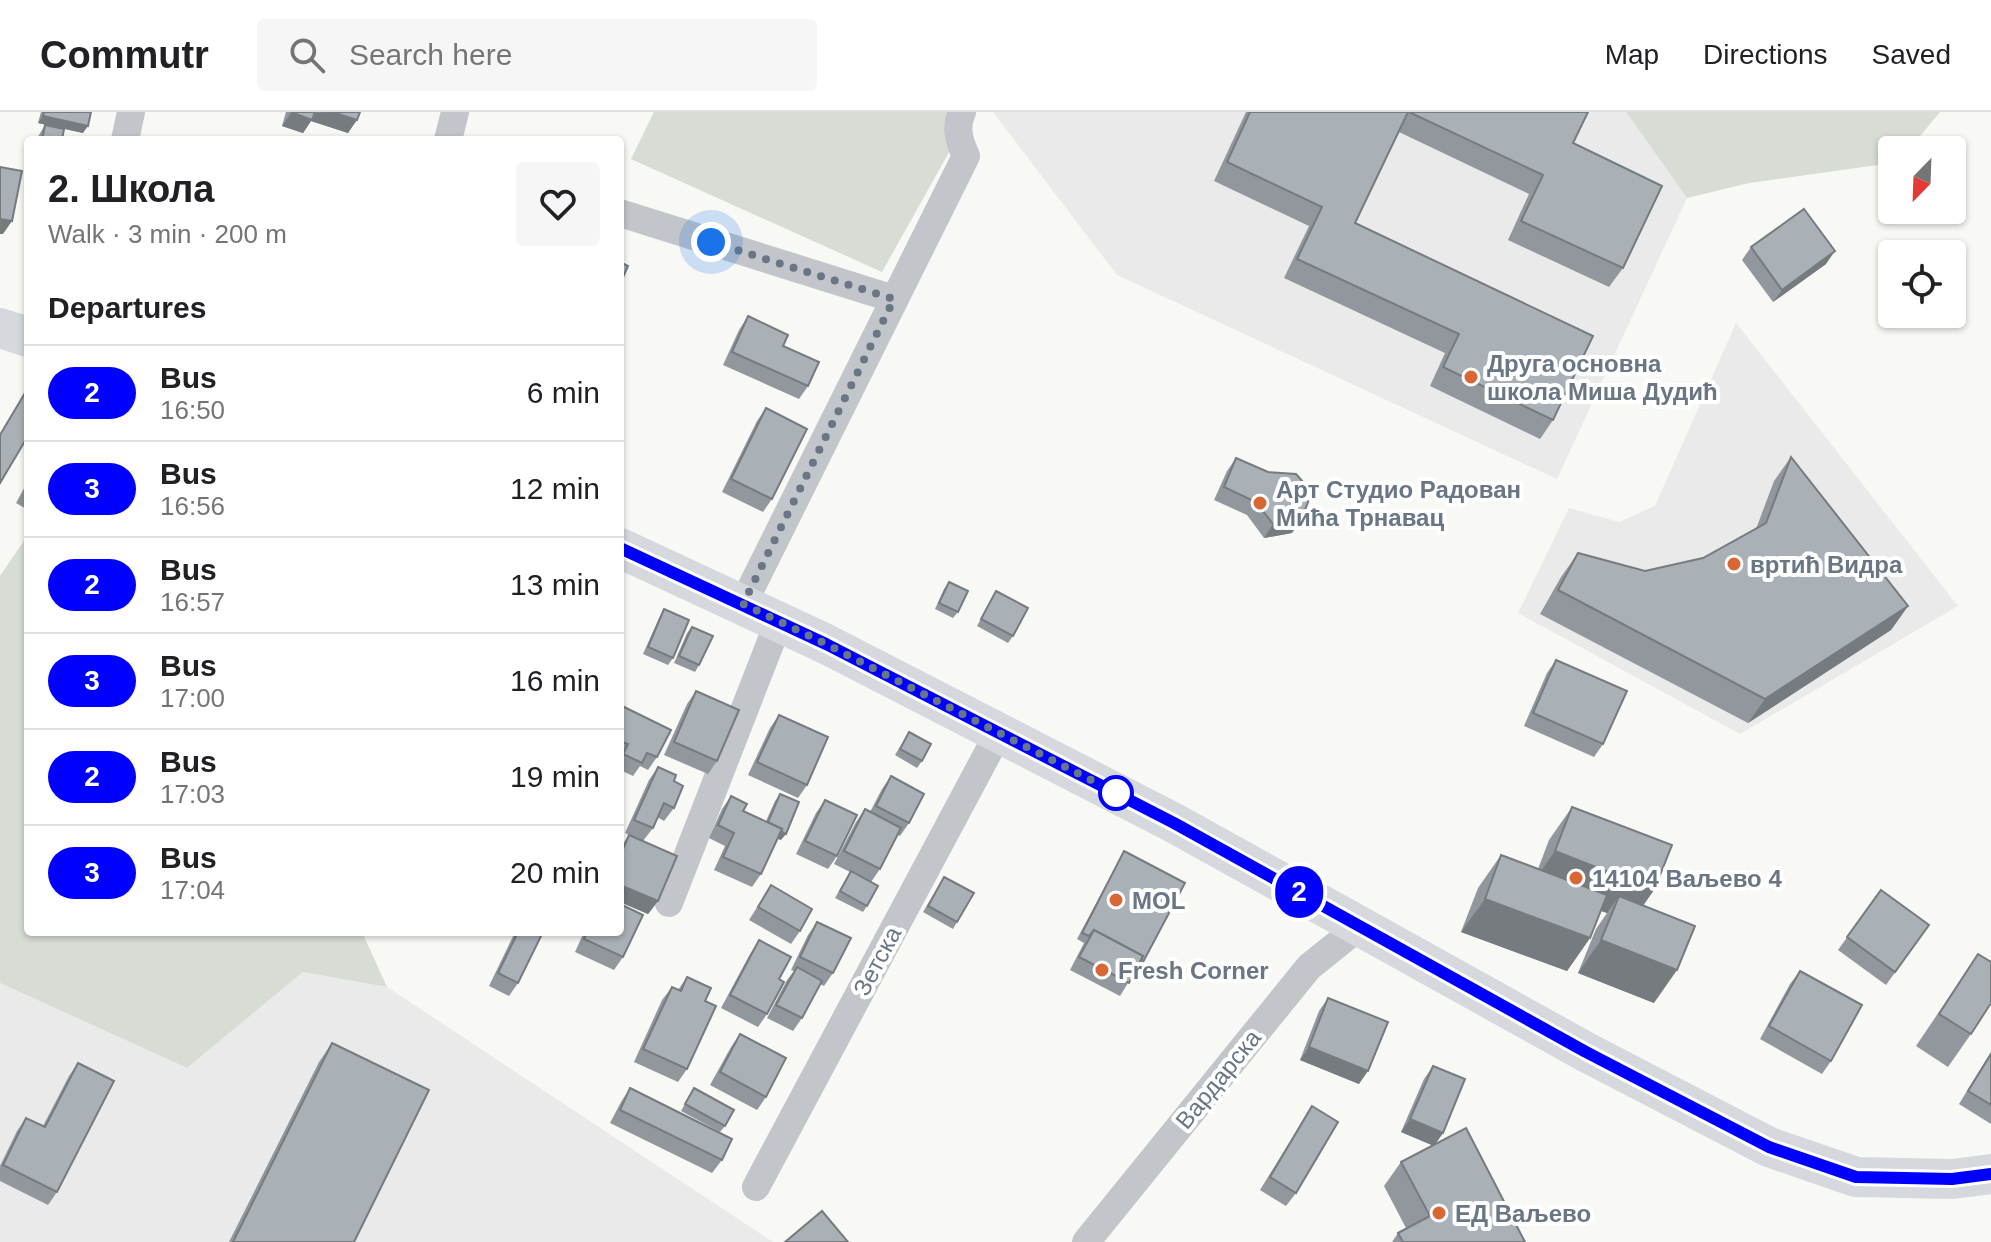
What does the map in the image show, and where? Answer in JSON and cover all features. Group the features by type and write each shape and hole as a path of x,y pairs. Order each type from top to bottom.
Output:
{"main road":[{"path":"0,328 24,336"},
{"path":"624,550 779,621 1174,823 1586,1052 1769,1147 1856,1177 1952,1179 1991,1174"}],"street":[{"path":"126,136 131,112"},
{"path":"449,136 455,112"},
{"path":"743,604 966,156 959,140 958,121 962,112"},
{"path":"624,214 894,299"},
{"path":"669,903 779,621"},
{"name":"Зетска","path":"756,1187 998,734"},
{"name":"Вардарска","path":"1086,1242 1309,967 1360,926"}],"shaded area":[{"path":"654,112 971,113 882,272 631,159"},
{"name":"Друга основна школа Миша Дудић","path":"993,112 1626,112 1687,198 1557,479 1117,275"},
{"path":"1626,112 1940,112 1920,136 1878,136 1878,165 1749,183 1687,198"},
{"name":"вртић Видра","path":"1736,323 1958,606 1740,734 1518,613 1569,508 1619,522 1655,506"},
{"path":"24,541 24,936 364,936 387,987 303,972 187,1068 0,983 0,576"},
{"path":"303,972 387,987 773,1242 0,1242 0,983 187,1068"}],"building":[{"path":"44,112 91,112 88,126 43,116"},
{"path":"291,112 315,112 312,120"},
{"path":"332,112 360,112 357,120"},
{"path":"1250,112 1408,112 1355,223 1593,336 1553,420 1443,367 1459,334 1297,259 1322,207 1227,162"},
{"path":"1409,112 1588,112 1573,143 1662,186 1623,268 1521,221 1543,175"},
{"path":"45,125 64,129 63,136 43,136"},
{"path":"0,167 22,171 12,221 0,219"},
{"path":"1804,209 1835,251 1782,290 1751,247"},
{"path":"748,316 788,335 783,346 819,362 808,386 732,352"},
{"path":"24,395 24,443 0,483 0,435"},
{"path":"766,408 807,429 772,499 731,479"},
{"path":"1791,457 1908,606 1765,699 1558,590 1578,553 1645,571 1703,558 1766,523"},
{"path":"1236,458 1268,472 1296,474 1312,492 1301,520 1273,524 1256,502 1224,487"},
{"path":"949,582 968,591 958,612 939,603"},
{"path":"996,591 1028,608 1013,636 981,619"},
{"path":"664,609 689,620 673,658 648,647"},
{"path":"692,627 713,636 699,665 679,656"},
{"path":"1556,660 1627,691 1603,744 1533,713"},
{"path":"696,691 739,710 717,761 674,742"},
{"path":"624,707 671,730 657,757 647,753 642,763 624,754 628,744 624,742"},
{"path":"779,715 828,737 807,785 757,762"},
{"path":"909,732 931,744 922,761 900,749"},
{"path":"658,767 676,775 674,781 683,786 674,808 664,803 653,828 634,820"},
{"path":"891,776 924,794 909,823 876,806"},
{"path":"780,794 799,802 786,834 768,822"},
{"path":"731,796 747,804 743,811 782,829 761,874 723,857 734,833 718,825"},
{"path":"825,800 857,815 837,856 805,841"},
{"path":"1572,807 1672,845 1654,890 1555,851"},
{"path":"865,809 901,828 880,869 844,851"},
{"path":"629,835 677,856 658,901 624,887 624,847"},
{"path":"1124,851 1185,883 1142,964 1143,956 1094,930 1089,936 1082,933"},
{"path":"1501,855 1607,895 1590,938 1485,899"},
{"path":"851,871 878,886 867,906 840,891"},
{"path":"944,877 974,893 957,922 928,906"},
{"path":"771,885 812,909 800,931 758,907"},
{"path":"1881,890 1929,925 1895,972 1847,937"},
{"path":"1619,896 1695,926 1677,970 1601,940"},
{"path":"624,906 643,915 623,957 584,939 585,936 624,936"},
{"path":"817,922 851,938 833,973 800,957"},
{"path":"1094,930 1143,956 1129,983 1079,957"},
{"path":"516,936 541,936 518,983 498,973"},
{"path":"759,940 791,957 779,979 784,982 767,1014 730,995"},
{"path":"1978,954 1991,962 1991,1003 1971,1034 1939,1014"},
{"path":"797,967 822,981 802,1018 776,1005"},
{"path":"1800,971 1862,1005 1831,1061 1769,1026"},
{"path":"687,977 711,988 705,1001 716,1006 687,1069 643,1049 672,987 681,991"},
{"path":"1328,998 1388,1022 1368,1071 1309,1047"},
{"path":"740,1034 786,1058 766,1097 720,1072"},
{"path":"332,1043 429,1090 354,1242 233,1242"},
{"path":"1991,1054 1991,1105 1968,1091"},
{"path":"78,1063 114,1081 57,1192 3,1165 26,1118 45,1127"},
{"path":"1433,1066 1465,1079 1443,1133 1410,1119"},
{"path":"630,1088 732,1139 722,1160 620,1110"},
{"path":"694,1088 734,1110 725,1126 685,1104"},
{"path":"1312,1106 1338,1122 1296,1193 1270,1177"},
{"path":"1466,1128 1525,1242 1403,1242 1398,1233 1430,1216 1401,1162"},
{"path":"822,1211 848,1242 785,1242"}],"bus line":[{"name":"2","path":"624,550 826,644 1174,823 1586,1052 1769,1147 1856,1177 1952,1179 1991,1174"}],"place":[{"name":"Друга основна школа Миша Дудић","path":"1471,377"},
{"name":"Арт Студио Радован Мића Трнавац","path":"1260,503"},
{"name":"вртић Видра","path":"1734,564"},
{"name":"14104 Ваљево 4","path":"1576,878"},
{"name":"MOL","path":"1116,900"},
{"name":"Fresh Corner","path":"1102,970"},
{"name":"ЕД Ваљево","path":"1439,1213"}],"route":[{"path":"711,242 894,299 743,604 1124,797 1116,793"}]}
